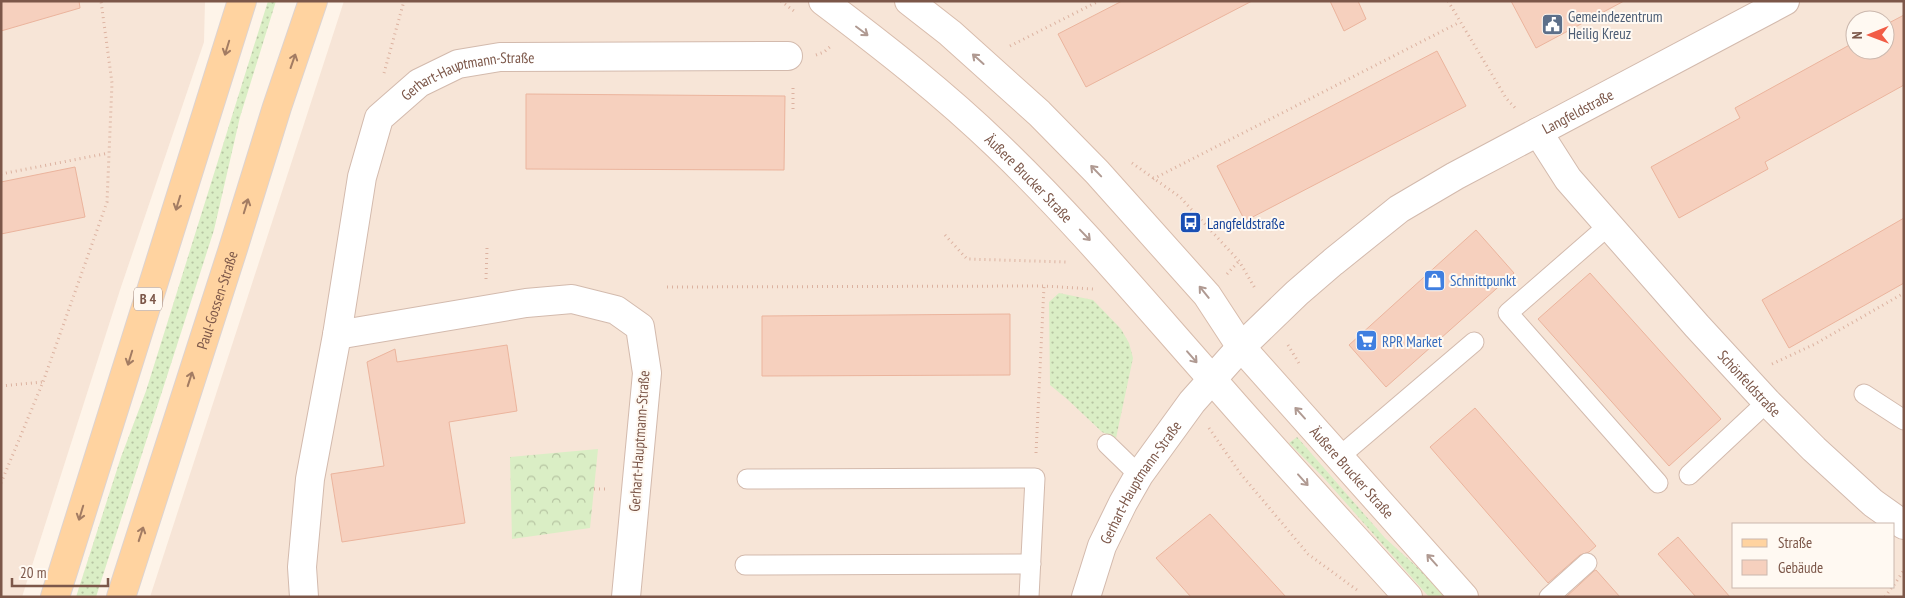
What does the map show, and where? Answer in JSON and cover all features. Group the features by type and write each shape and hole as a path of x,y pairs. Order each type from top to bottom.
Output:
{"main road":[{"name":"B 4","path":"55,597 242,1"},
{"name":"Paul-Gossen-Straße","path":"121,597 277,107 313,1"}],"street":[{"name":"Äußere Brucker Straße","path":"823,1 925,81 997,145 1093,244 1212,380 1408,597"},
{"name":"Äußere Brucker Straße","path":"908,1 950,33 1038,113 1097,172 1207,295 1241,347 1464,597"},
{"name":"Langfeldstraße","path":"1241,347 1297,293 1368,232 1399,209 1455,176 1785,1"},
{"name":"Gerhart-Hauptmann-Straße","path":"379,118 419,83 458,64 500,57 788,56"},
{"path":"304,597 302,567 310,479 337,335 362,177 379,118"},
{"name":"Schönfeldstraße","path":"1538,132 1568,179 1767,402 1873,504 1904,525"},
{"name":"Gerhart-Hauptmann-Straße","path":"337,335 526,304 572,299 616,310 640,327 647,373 626,597"},
{"path":"1212,380 1241,347"},
{"name":"Gerhart-Hauptmann-Straße","path":"1086,597 1102,546 1139,475 1192,402 1212,380"}],"lane":[{"path":"1608,226 1508,313 1658,483"},
{"path":"1339,457 1474,342"},
{"path":"1864,394 1904,420"},
{"path":"1689,475 1767,402"},
{"path":"1107,444 1139,475"},
{"path":"747,479 1035,478 1029,597"},
{"path":"1549,597 1587,563"},
{"path":"745,565 1031,564"}],"path":[{"path":"1,483 43,382 106,202 112,84 101,1"},
{"path":"379,118 376,100 404,1"},
{"path":"1003,50 1099,1"},
{"path":"1448,1 1506,98 1538,132"},
{"path":"1153,179 1460,22"},
{"path":"793,86 793,109"},
{"path":"1,174 109,153"},
{"path":"945,235 967,259 1067,262"},
{"path":"487,248 487,274"},
{"path":"1037,435 1044,286"},
{"path":"668,287 1044,286 1101,290"},
{"path":"1745,378 1815,344 1904,293"},
{"path":"1,386 43,382"},
{"path":"1219,443 1240,473 1308,554 1360,591"},
{"path":"1895,583 1904,570"}],"shaded area":[{"path":"1,1 205,1 204,42 120,290 22,597 1,597"},
{"path":"344,1 1904,1 1904,597 150,597"}],"green space":[{"path":"268,1 276,1 240,117 214,230 96,597 76,597 121,457 146,391"},
{"path":"1059,293 1093,300 1121,329 1129,343 1133,358 1116,438 1102,432 1050,385 1049,302"},
{"path":"1297,437 1385,538 1450,597 1429,597 1323,477 1289,443"},
{"path":"598,449 590,528 512,539 510,457"}],"building":[{"path":"1,1 79,1 80,8 1,31"},
{"path":"1122,1 1252,1 1086,87 1058,34"},
{"path":"1330,1 1358,1 1366,19 1344,31"},
{"name":"Gemeindezentrum Heilig Kreuz","path":"1511,1 1624,1 1536,48"},
{"path":"1904,15 1904,85 1765,162 1768,169 1679,218 1651,167 1740,118 1735,108 1845,48 1845,60 1895,60 1895,20"},
{"path":"1437,51 1466,106 1245,221 1217,166"},
{"path":"526,94 785,96 784,170 526,169"},
{"path":"75,167 85,217 1,234 1,182"},
{"path":"1904,218 1904,283 1789,348 1762,300"},
{"path":"1476,230 1514,273 1386,387 1349,345"},
{"path":"1590,273 1721,419 1669,466 1538,319"},
{"path":"1010,314 1010,375 762,376 762,316"},
{"path":"507,345 517,411 449,422 465,523 342,542 331,474 384,466 367,362 395,349 397,362"},
{"path":"1475,408 1596,546 1589,552 1580,555 1548,583 1430,447"},
{"path":"1210,514 1286,597 1191,597 1156,558"},
{"path":"1678,537 1730,597 1696,597 1658,554"},
{"path":"1596,570 1620,597 1566,597 1594,571"}],"place":[{"name":"Gemeindezentrum Heilig Kreuz","path":"1552,25"},
{"name":"Langfeldstraße","path":"1191,223"},
{"name":"Schnittpunkt","path":"1434,280"},
{"name":"RPR Market","path":"1366,341"}]}
